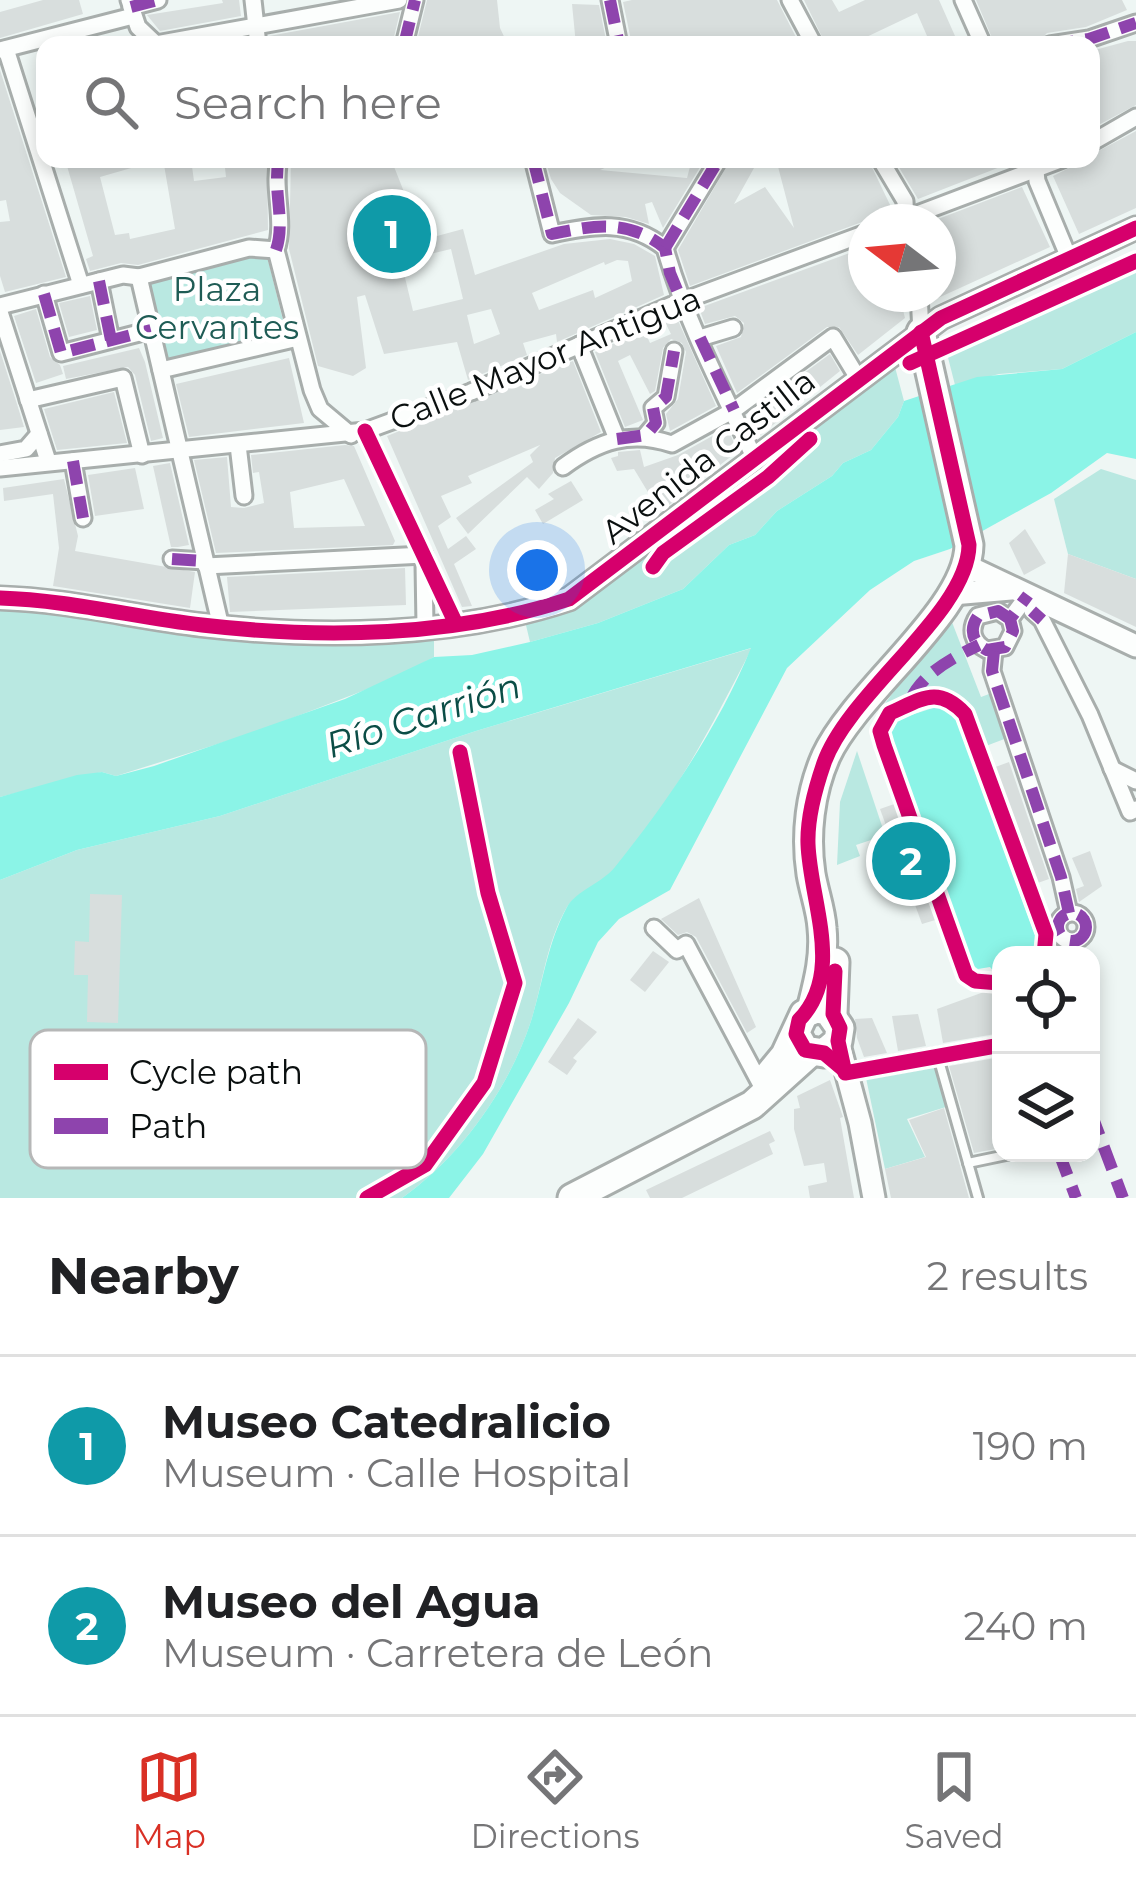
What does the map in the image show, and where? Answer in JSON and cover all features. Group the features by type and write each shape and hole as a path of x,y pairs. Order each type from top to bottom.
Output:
{"highway":[{"path":"572,1198 764,1098 825,1043 822,923 808,841 814,794 826,758 850,715 952,594 969,556 922,342"},
{"path":"703,1128 760,1083 785,1055 825,1043"}],"main road":[{"name":"Avenida Castilla","path":"0,598 273,631 425,626 513,617 569,598 858,378 922,342 974,300 1136,228"},
{"path":"969,556 1030,599"},
{"path":"952,594 997,588 1136,646"},
{"path":"825,1043 860,1123 874,1198"}],"street":[{"path":"46,36 158,0"},
{"path":"253,0 257,36"},
{"path":"203,36 399,0"},
{"path":"406,36 416,0"},
{"path":"610,0 617,36"},
{"path":"790,0 809,36"},
{"path":"963,0 979,36"},
{"path":"131,8 147,36"},
{"path":"1098,36 1136,23"},
{"path":"36,39 3,50 36,149"},
{"path":"1100,138 1136,117"},
{"path":"42,168 81,285"},
{"path":"277,168 280,239 276,250 320,409 358,433 456,624"},
{"path":"535,168 552,234 597,224 635,229 665,248"},
{"path":"714,168 665,248 682,302 754,457"},
{"path":"885,168 905,204"},
{"path":"942,204 1026,168"},
{"path":"1036,168 1069,258"},
{"name":"Calle Mayor Antigua","path":"0,468 358,433 848,240"},
{"path":"48,461 0,309 44,294 139,277 250,248 276,250"},
{"path":"139,277 220,627"},
{"path":"99,281 111,340"},
{"path":"44,294 61,353 152,330"},
{"path":"920,312 922,342"},
{"path":"700,338 733,328"},
{"path":"563,467 585,451 616,439 646,435 672,444 734,410 832,337 858,378"},
{"path":"160,370 298,338"},
{"path":"579,345 616,439"},
{"path":"646,435 656,423 653,408 666,397 674,351"},
{"path":"28,400 123,378 142,455"},
{"path":"0,454 26,449 39,434"},
{"path":"238,445 244,496"},
{"path":"73,461 83,518"},
{"path":"172,559 206,563 424,555"},
{"path":"424,555 425,626"},
{"path":"994,651 1010,643 1011,622 1030,599 1130,812 1136,809"},
{"path":"994,651 976,642 974,621 991,610 1011,622"},
{"path":"994,651 992,670 1069,913"},
{"path":"1112,769 1136,781"},
{"path":"654,928 676,950 686,944 760,1083"},
{"path":"825,1043 938,1056 992,1047"}],"lane":[{"path":"938,1056 977,1198"},
{"path":"968,1163 992,1158"}],"green space":[{"path":"1136,253 1136,332 1062,369 999,374 955,385 943,338"},
{"name":"Plaza Cervantes","path":"250,254 268,260 285,328 271,340 181,363 167,360 148,282"},
{"path":"895,367 904,401 898,417 871,450 843,463 832,476 777,511 755,535 729,545 683,589 598,623 530,642 525,621 774,455"},
{"path":"1101,469 1136,480 1136,579 1068,554 1054,499"},
{"path":"0,607 434,633 434,657 391,680 256,732 116,776 102,772 0,797"},
{"path":"950,617 981,697 989,694 1007,738 978,749 963,713 950,700 913,703 882,724 877,714"},
{"path":"752,648 656,816 609,876 567,907 522,1046 496,1096 444,1163 402,1198 0,1198 0,880 77,850 220,816 476,731"},
{"path":"857,751 894,862 887,864 877,838 856,845 860,856 837,865 840,802"},
{"path":"935,1066 946,1107 907,1119 925,1157 885,1169 866,1078"}],"water":[{"name":"Río Carrión","path":"1136,332 1136,459 1107,453 1051,493 950,549 914,561 870,590 787,668 670,890 619,919 598,942 483,1154 449,1198 402,1198 444,1163 496,1096 522,1046 567,907 615,867 654,816 708,734 751,648 476,731 220,816 77,850 0,880 0,797 77,775 102,772 116,776 154,766 345,699 434,657 472,655 530,642 598,623 683,589 729,545 755,535 777,511 832,476 843,463 871,450 898,417 904,401 977,377 1062,369"},
{"path":"945,704 952,708 1038,943 992,946 992,969 971,964 888,737 896,720"}],"building":[{"path":"43,0 79,0 83,14 0,38 0,12"},
{"path":"239,0 241,16 160,31 147,15 223,3"},
{"path":"427,0 497,0 504,36 418,36"},
{"path":"777,0 795,36 630,36 623,2"},
{"path":"804,0 832,0 839,12 865,0 939,0 955,36 927,36 917,13 869,36 822,36"},
{"path":"976,0 1122,0 1127,10 1086,27 1044,36 991,36"},
{"path":"572,4 599,5 605,36 575,36"},
{"path":"400,12 394,36 269,36"},
{"path":"1136,41 1136,105 1100,124 1100,49"},
{"path":"0,70 66,277 5,292 0,276 0,222 10,221 6,200 0,201"},
{"path":"1136,131 1136,208 1079,234 1053,176 1069,168 1100,168 1100,150"},
{"path":"68,168 131,168 100,177 115,235 129,233 130,239 175,229 165,168 192,168 194,181 226,177 225,168 267,168 268,230 138,265 121,263 90,271 86,259 93,256"},
{"path":"291,168 395,168 406,197 400,201 397,219 401,238 411,243 463,229 475,275 564,244 610,239 634,244 655,256 664,295 557,342 556,334 523,343 527,355 468,380 457,342 384,354 365,295 357,297 366,368 353,376 318,366 289,249","holes":["451,249 463,299 413,311 401,261","617,260 628,261 632,281 595,298 593,290 539,310 532,293","491,309 500,334 474,344 467,315"]},
{"path":"548,168 605,168 600,170 687,178 690,168 700,168 663,228 652,202 645,204 649,224 591,215 560,193"},
{"path":"726,168 754,168 734,204 765,187 794,228 778,168 872,168 890,204 848,204 848,227 690,286 678,250"},
{"path":"899,168 997,168 918,199"},
{"path":"1022,187 1050,247 956,290 956,212"},
{"path":"848,254 848,312 904,312 905,318 858,355 839,327 827,327 737,393 716,346 741,337 744,323 735,316 705,324 699,308"},
{"path":"90,296 97,330 69,337 59,303"},
{"path":"36,309 50,357 63,374 36,383 14,316"},
{"path":"676,316 716,406 670,431 666,414 678,399 686,352 682,343 671,339 663,348 655,391 650,394 630,355 618,361 643,420 625,427 595,352 644,330 650,343 671,334 665,322"},
{"path":"139,348 163,438 151,441 135,375 128,367 66,379 63,366"},
{"path":"0,351 17,404 24,427 0,430"},
{"path":"830,354 840,371 758,437 747,415"},
{"path":"289,358 304,423 189,437 176,384"},
{"path":"573,361 601,432 555,458 553,473 539,489 527,477 468,534 456,518 533,462 530,455 540,445 468,476 472,483 441,496 451,517 438,526 448,549 466,536 476,549 454,564 472,606 462,607 387,436"},
{"path":"114,392 127,443 57,450 44,409"},
{"path":"727,428 738,451 660,512 634,469 617,471 611,458 618,452 640,450 644,467"},
{"path":"354,446 393,545 216,553 194,460 227,457 231,507 244,508 264,503 251,455","holes":["344,479 365,526 294,528 290,492"]},
{"path":"170,463 189,545 178,547 171,547 153,466"},
{"path":"135,468 144,509 95,516 88,475"},
{"path":"64,479 78,536 75,551 195,572 190,608 53,586 59,548 53,494 4,501 3,488"},
{"path":"571,481 583,500 543,524 535,510 554,499 548,494"},
{"path":"1025,529 1046,563 1024,575 1009,543"},
{"path":"1068,554 1136,579 1136,627 1064,593"},
{"path":"405,568 406,605 230,612 227,577"},
{"path":"1009,762 1049,879 1032,885 990,769"},
{"path":"900,802 942,918 922,924 880,809"},
{"path":"1090,851 1102,886 1079,902 1076,889 1084,886 1072,858"},
{"path":"90,894 122,895 118,1023 87,1022 88,975 74,975 75,941 89,942"},
{"path":"699,898 756,1027 747,1033 696,937 687,932 678,935 661,919"},
{"path":"653,951 669,962 645,992 630,980"},
{"path":"992,989 992,1035 943,1043 937,1009"},
{"path":"918,1014 926,1046 898,1051 892,1016"},
{"path":"578,1018 597,1032 573,1058 577,1061 567,1075 548,1062"},
{"path":"872,1018 887,1053 864,1057 855,1019"},
{"path":"992,1059 992,1150 974,1153 949,1066"},
{"path":"830,1080 843,1117 854,1198 810,1198 808,1186 827,1182 824,1163 804,1166 794,1129 794,1109 800,1108 797,1096"},
{"path":"944,1108 969,1198 891,1198 885,1169 926,1157 909,1120"},
{"path":"770,1131 775,1141 769,1144 773,1154 682,1198 650,1198 646,1190"}],"marked path":[{"path":"131,7 158,0"},
{"path":"406,36 415,0"},
{"path":"610,0 617,36"},
{"path":"1098,36 1136,23"},
{"path":"276,250 278,168"},
{"path":"535,168 552,234 611,227 652,239 665,248 682,302"},
{"path":"665,248 714,168"},
{"path":"99,281 111,340"},
{"path":"44,294 61,353 151,330"},
{"path":"700,338 734,410"},
{"path":"617,439 646,435 656,423 653,408 666,397 674,351"},
{"path":"73,461 83,518"},
{"path":"172,559 205,561"},
{"path":"1010,619 998,611 978,616 975,640 987,650 1005,647 1013,631 1010,619 1028,595"},
{"path":"1032,611 1042,620"},
{"path":"911,699 931,674 979,645"},
{"path":"994,651 992,671 1069,913"},
{"path":"1072,913 1082,917 1086,927 1082,937 1072,941 1062,937 1058,927 1062,917 1072,913"},
{"path":"1100,1137 1123,1198"},
{"path":"1062,1162 1076,1198"}],"cycle path":[{"path":"0,598 202,625 341,633 434,628 569,599 941,318 1136,228"},
{"path":"910,363 1136,261"},
{"path":"843,1069 824,1053 805,1050 796,1034 799,1020 813,1001 823,959 808,844 812,803 837,736 949,598 964,571 969,545 921,332"},
{"path":"365,431 456,624"},
{"path":"653,567 663,553 768,477 810,439"},
{"path":"992,982 966,975 884,745 880,731 890,713 938,697 965,714 1046,934 1045,946"},
{"path":"426,1164 484,1083 515,983 488,893 460,752"},
{"path":"835,971 833,1014 840,1028 845,1073 992,1047"},
{"path":"367,1198 420,1168"}],"place":[{"name":"Museo Catedralicio","path":"392,234"},
{"name":"Museo del Agua","path":"911,861"}]}
